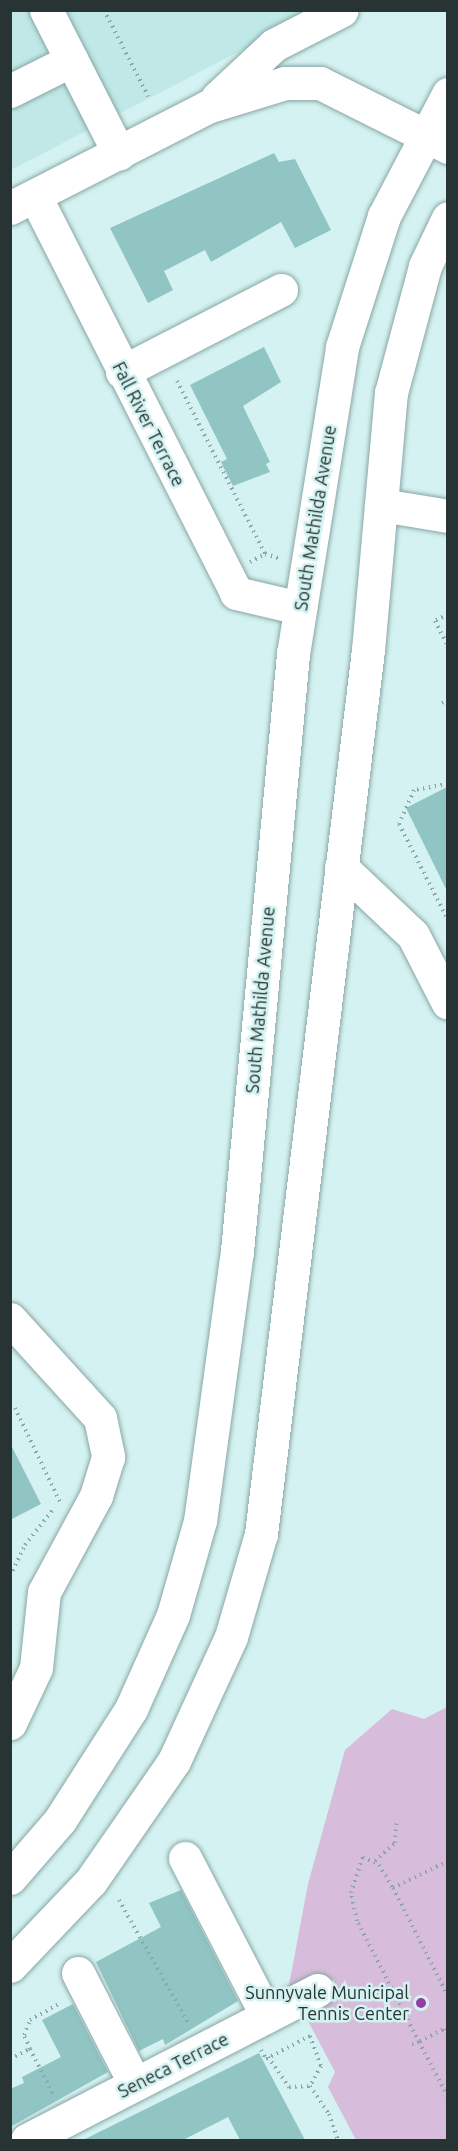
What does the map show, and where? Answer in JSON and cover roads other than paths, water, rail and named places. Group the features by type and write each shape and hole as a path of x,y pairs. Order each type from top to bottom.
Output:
{"main road":[{"path":"46,10 119,153"},
{"path":"207,107 274,45 342,10"},
{"path":"10,91 72,60"},
{"path":"23,202 207,107 246,91 320,83 435,141"},
{"name":"South Mathilda Avenue","path":"10,1878 60,1820 131,1709 173,1615 200,1521 237,1251 300,608 342,347 384,216 435,141 447,94"},
{"name":"Fall River Terrace","path":"23,202 122,372 236,593 300,608"},
{"path":"10,1966 78,1896 152,1799 210,1690 245,1595 261,1534 341,867 381,505 391,393 425,266 447,218"},
{"path":"122,372 281,290"},
{"path":"381,505 447,516"},
{"path":"341,867 413,935 447,1003"},
{"path":"10,1319 100,1418 108,1457 96,1496 44,1592 34,1677 10,1723"},
{"path":"185,1858 261,2028"},
{"path":"82,1981 135,2084"},
{"name":"Seneca Terrace","path":"27,2140 203,2050 261,2028 318,1990"}],"place":[{"name":"Sunnyvale Municipal Tennis Center","path":"421,2003"}]}
